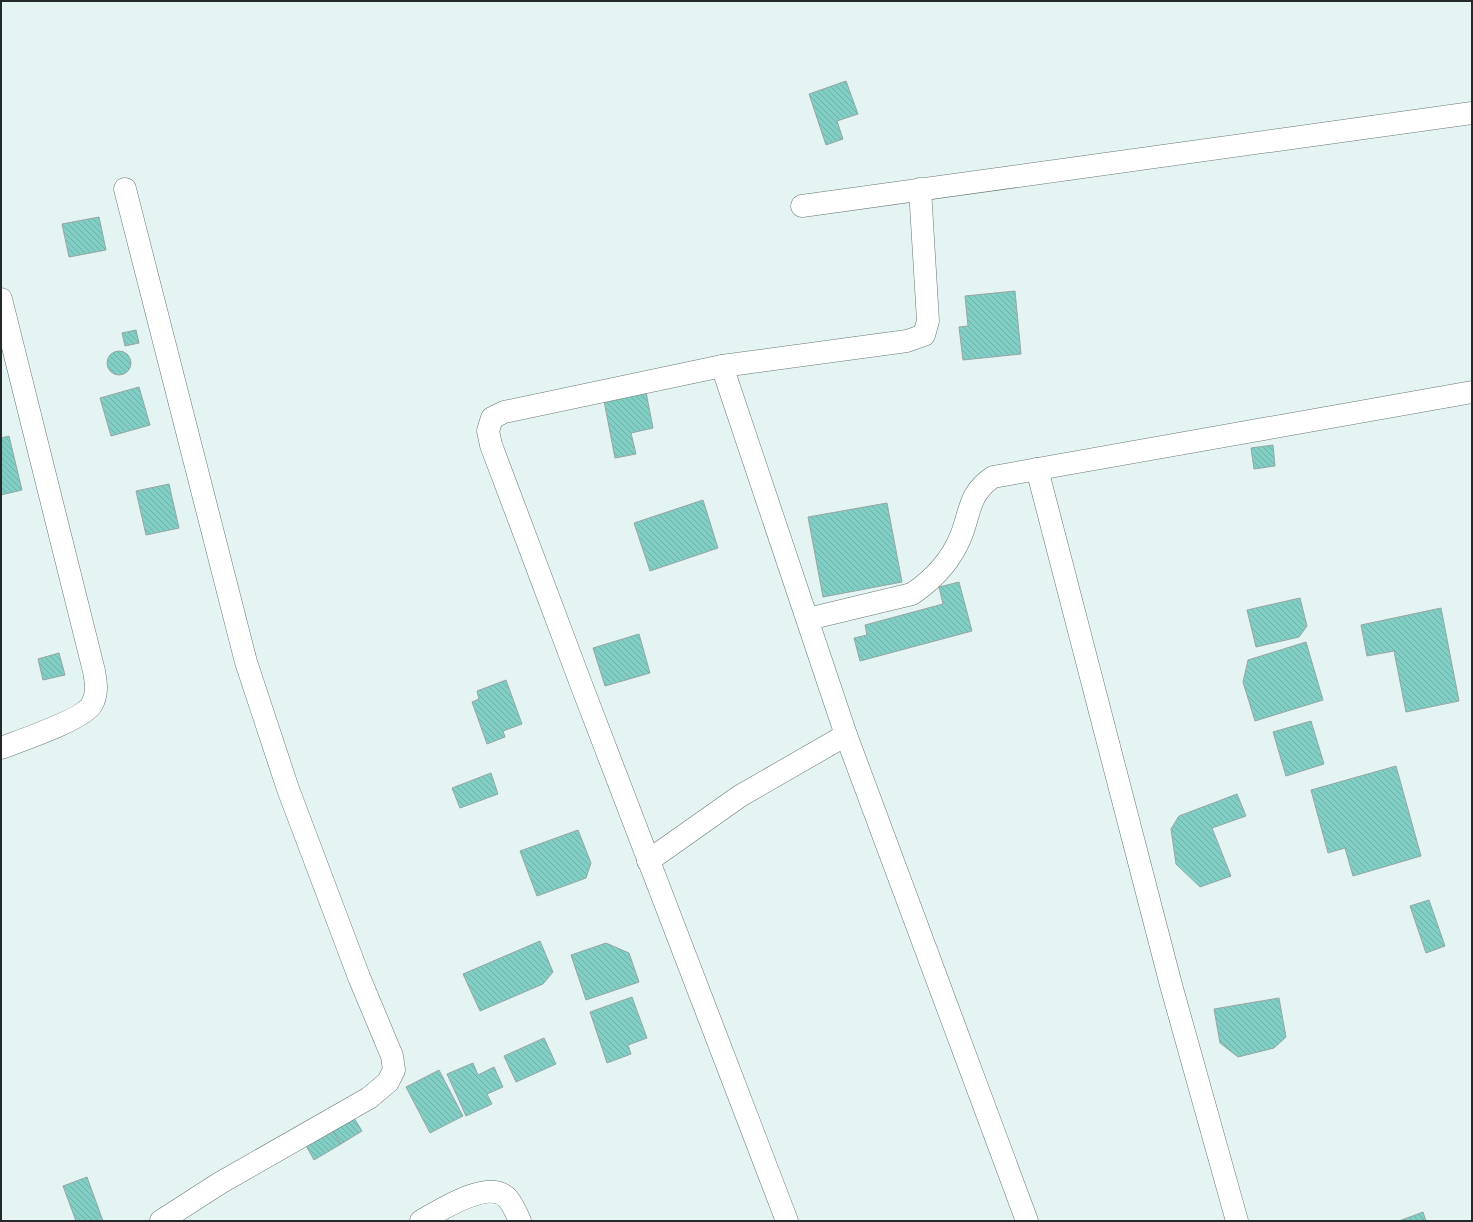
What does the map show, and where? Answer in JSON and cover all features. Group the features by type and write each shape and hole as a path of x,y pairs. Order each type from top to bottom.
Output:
{"street":[{"path":"802,206 1472,113"},
{"path":"125,189 246,662 288,789 359,977 392,1056 394,1070 388,1082 369,1098 220,1183 161,1221"},
{"path":"787,1221 648,861 491,445 488,431 492,418 504,412 722,366 907,341 924,335 928,321 920,189"},
{"path":"1,299 92,663 97,690 92,706 76,718 1,748"},
{"path":"722,366 846,735 1027,1221"},
{"path":"808,619 912,594 937,575 950,557 960,537 970,503 976,492 984,483 993,477 1472,392"},
{"path":"1037,468 1171,985 1237,1221"},
{"path":"648,861 740,796 846,735"},
{"path":"421,1221 471,1195 495,1192 508,1198 520,1221"}],"building":[{"path":"846,81 858,114 837,121 843,139 826,145 809,94"},
{"path":"99,217 106,250 69,257 62,224"},
{"path":"1015,291 1021,354 963,360 959,327 968,326 965,296"},
{"path":"136,330 139,343 125,346 122,333"},
{"path":"119,351 127,355 131,363 127,371 119,375 111,371 107,363 111,355"},
{"path":"139,387 150,425 111,436 100,398"},
{"path":"646,392 653,428 631,433 636,454 615,458 604,401"},
{"path":"9,436 22,490 1,495 1,438"},
{"path":"1273,445 1275,466 1254,469 1251,448"},
{"path":"169,484 179,528 146,535 136,491"},
{"path":"703,500 718,548 650,571 634,523"},
{"path":"887,503 902,582 823,597 808,517"},
{"path":"959,582 972,631 860,661 854,638 867,635 865,625 943,604 939,587"},
{"path":"1300,598 1307,626 1299,637 1256,647 1247,610"},
{"path":"1441,608 1459,701 1406,712 1394,651 1367,656 1361,625"},
{"path":"639,634 650,673 605,686 593,648"},
{"path":"1306,642 1323,700 1255,721 1243,682 1248,660"},
{"path":"59,653 65,675 43,680 38,659"},
{"path":"506,680 522,724 503,731 505,737 487,744 472,702 479,699 477,691"},
{"path":"1311,721 1324,764 1286,776 1273,732"},
{"path":"1396,766 1421,856 1353,876 1345,848 1328,853 1311,790"},
{"path":"491,773 498,794 460,808 452,788"},
{"path":"1237,794 1246,816 1212,828 1231,876 1200,887 1176,864 1171,829 1179,816"},
{"path":"578,830 591,863 586,878 537,896 520,851"},
{"path":"1429,900 1445,946 1426,953 1410,906"},
{"path":"540,941 553,972 543,984 480,1011 463,974"},
{"path":"606,943 629,953 639,982 586,1000 571,955"},
{"path":"632,997 647,1038 628,1045 631,1054 607,1063 590,1012"},
{"path":"1279,998 1286,1037 1274,1048 1238,1057 1220,1043 1214,1009"},
{"path":"544,1038 556,1064 516,1082 504,1056"},
{"path":"473,1063 478,1075 494,1067 503,1087 487,1094 492,1104 466,1116 447,1074"},
{"path":"439,1070 463,1116 430,1133 406,1087"},
{"path":"351,1113 362,1131 341,1144 330,1127"},
{"path":"330,1127 341,1144 314,1160 303,1140"},
{"path":"87,1177 103,1221 76,1221 63,1186"},
{"path":"1423,1212 1426,1221 1399,1221"}]}
